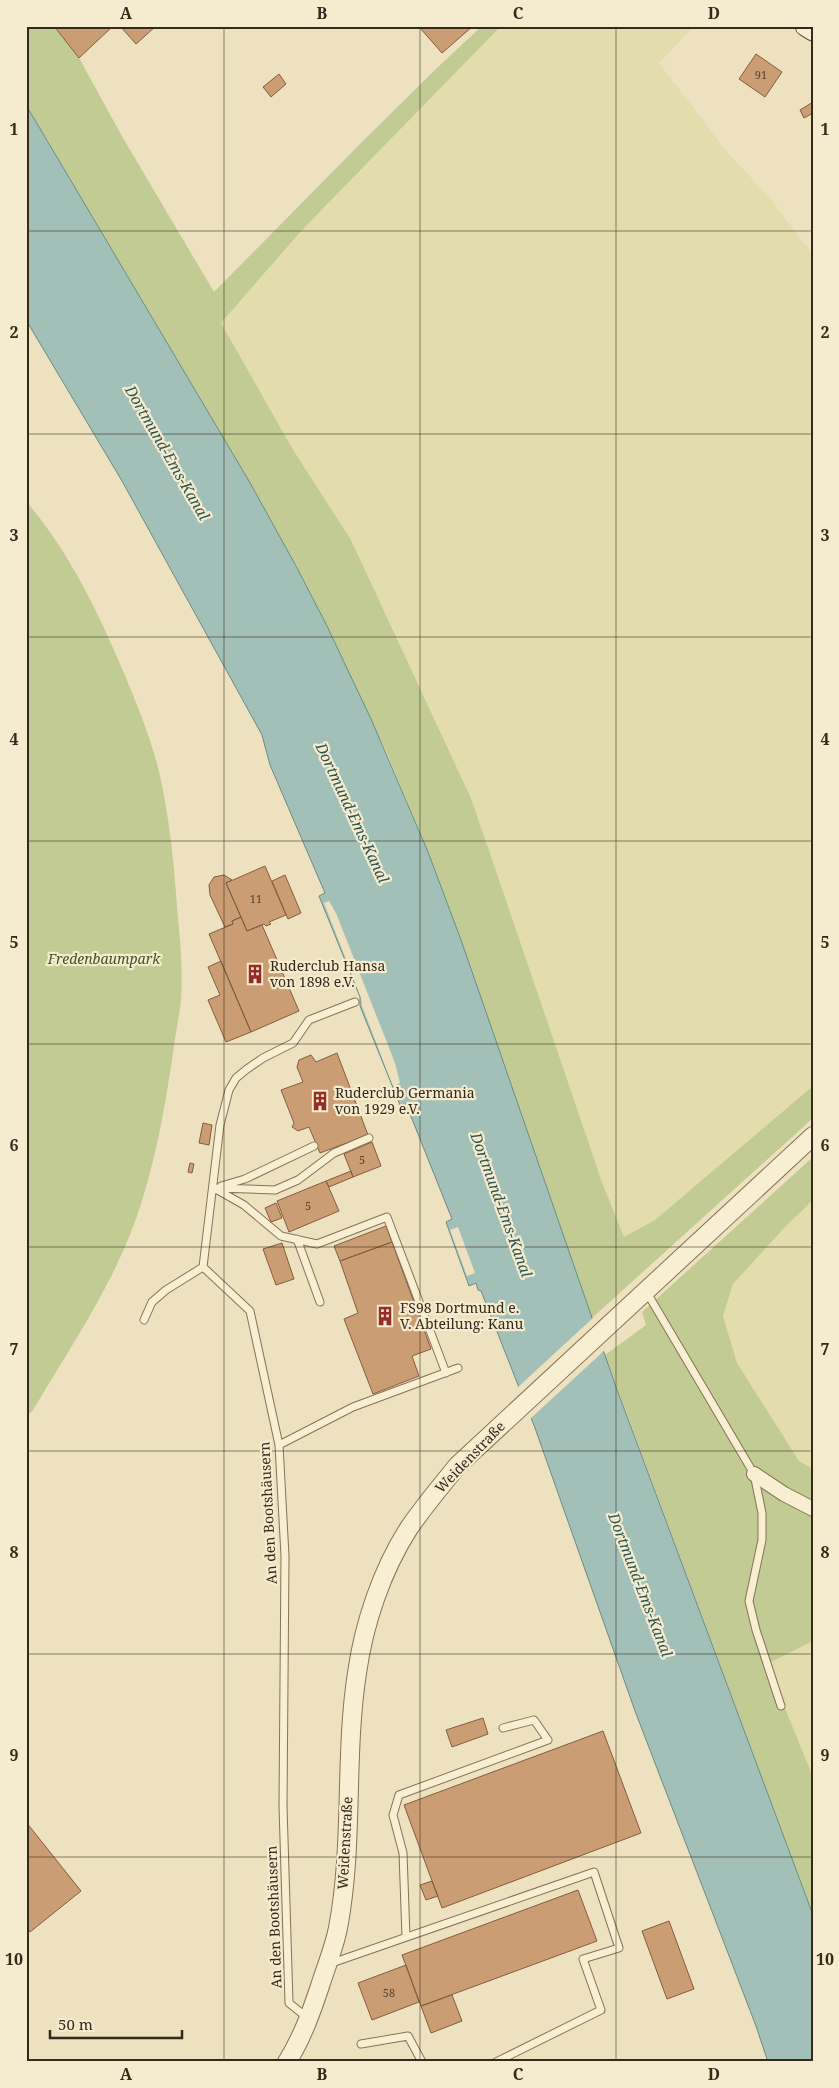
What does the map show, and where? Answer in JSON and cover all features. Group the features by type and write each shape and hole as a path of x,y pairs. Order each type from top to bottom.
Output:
{"main road":[{"path":"805,26 813,31"}],"street":[{"name":"Weidenstraße","path":"287,2062 309,2019 338,1930 345,1882 350,1723 357,1671 369,1619 393,1557 408,1529 458,1465 813,1136"},
{"path":"754,1474 784,1494 813,1509"}],"lane":[{"path":"144,1320 152,1302 166,1290 203,1268 220,1125 229,1090 236,1078 263,1058 294,1043 309,1020 355,1002"},
{"path":"214,1188 275,1190 298,1180 334,1153 369,1138"},
{"path":"214,1188 245,1179 314,1146"},
{"path":"214,1188 244,1205 281,1236 317,1244 387,1217 446,1372"},
{"path":"296,1239 320,1302"},
{"name":"An den Bootshäusern","path":"203,1268 250,1311 279,1444 285,1556 283,1806 289,2003 309,2019"},
{"path":"646,1290 754,1474 762,1513 762,1540 749,1601 756,1630 781,1706"},
{"path":"279,1444 353,1407 458,1368"},
{"path":"406,1937 403,1853 393,1815 399,1795 548,1740 534,1720 503,1728"},
{"path":"326,1965 594,1872 619,1948 584,1959 601,2010 496,2062"},
{"path":"361,2044 408,2036 422,2062"}],"shaded area":[{"path":"501,26 694,26 659,63 727,152 769,197 813,255 813,1086 655,1220 624,1237 603,1185 510,918 471,797 351,540 292,448 221,323 302,230"},
{"path":"813,1200 813,1469 799,1461 737,1363 723,1316 733,1284 785,1227"},
{"path":"813,1641 813,1777 767,1664"}],"green space":[{"path":"26,26 54,26 79,58 123,138 214,292 362,142 482,26 501,26 302,230 221,323 292,448 351,540 471,798 603,1185 624,1237 655,1220 813,1086 813,1118 592,1318 461,940 428,852 388,756 326,624 249,481 26,105"},
{"name":"Fredenbaumpark","path":"26,501 66,556 88,595 123,671 150,742 163,788 171,839 182,977 181,1000 163,1115 149,1176 137,1216 104,1290 33,1410 26,1417"},
{"path":"813,1157 813,1200 785,1227 733,1284 723,1316 737,1363 799,1461 813,1469 813,1641 767,1664 813,1777 813,1915 605,1355 646,1325 642,1312"}],"water":[{"name":"Dortmund-Ems-Kanal","path":"26,105 249,481 296,566 371,719 428,852 461,940 616,1387 813,1915 813,2062 768,2062 756,2026 635,1711 535,1428 481,1291 478,1290 476,1283 469,1286 446,1222 452,1219 406,1104 400,1105 360,1006 360,997 319,896 325,893 270,765 262,735 122,481 26,320"}],"pier":[{"path":"329,901 336,913 395,1063 400,1083 393,1086 324,903"},
{"path":"458,1227 475,1273 467,1276 450,1230"},
{"path":"594,1317 606,1349 529,1420 517,1388"}],"building":[{"path":"54,26 113,26 79,58"},
{"path":"120,26 156,26 136,44"},
{"path":"422,26 473,26 442,53 420,28"},
{"path":"756,54 782,72 765,97 739,79"},
{"path":"279,74 286,84 271,97 263,87"},
{"path":"813,102 813,113 804,118 800,110"},
{"path":"265,866 286,915 269,922 271,924 266,926 264,924 247,931 226,883"},
{"path":"224,875 232,880 226,883 241,917 232,921 233,924 225,927 210,895 209,885 214,877"},
{"path":"285,875 301,913 288,919 272,881"},
{"name":"Ruderclub Hansa von 1898 e.V.","path":"241,917 247,931 262,925 299,1011 251,1032 209,934 233,924 232,921"},
{"path":"221,961 251,1032 226,1042 208,1000 220,995 208,967"},
{"name":"Ruderclub Germania von 1929 e.V.","path":"337,1053 368,1135 320,1153 309,1127 298,1131 292,1127 294,1123 281,1090 303,1082 297,1067 299,1060 311,1055 316,1062"},
{"path":"203,1123 212,1125 209,1145 199,1143"},
{"path":"372,1142 381,1166 353,1177 344,1154"},
{"path":"190,1163 194,1164 192,1173 188,1172"},
{"path":"351,1171 353,1177 329,1187 326,1181"},
{"path":"326,1181 339,1211 289,1232 277,1201"},
{"path":"276,1203 282,1218 271,1222 265,1208"},
{"path":"386,1226 392,1242 340,1261 334,1246"},
{"name":"FS98 Dortmund e. V. Abteilung: Kanu","path":"392,1242 431,1349 412,1356 419,1376 373,1394 344,1319 358,1313 340,1261"},
{"path":"282,1243 294,1279 276,1285 263,1249"},
{"path":"483,1718 488,1734 452,1747 446,1730"},
{"path":"603,1731 641,1833 442,1908 404,1805"},
{"path":"26,1822 81,1891 30,1932 26,1926"},
{"path":"432,1881 438,1896 426,1900 420,1885"},
{"path":"578,1890 597,1941 421,2006 402,1955"},
{"path":"669,1921 694,1989 667,1999 642,1931"},
{"path":"406,1965 419,2002 372,2020 358,1983"},
{"path":"452,1995 462,2021 431,2033 421,2006"}],"place":[{"name":"Ruderclub Hansa von 1898 e.V.","path":"255,974"},
{"name":"Ruderclub Germania von 1929 e.V.","path":"320,1101"},
{"name":"FS98 Dortmund e. V. Abteilung: Kanu","path":"385,1316"}]}
